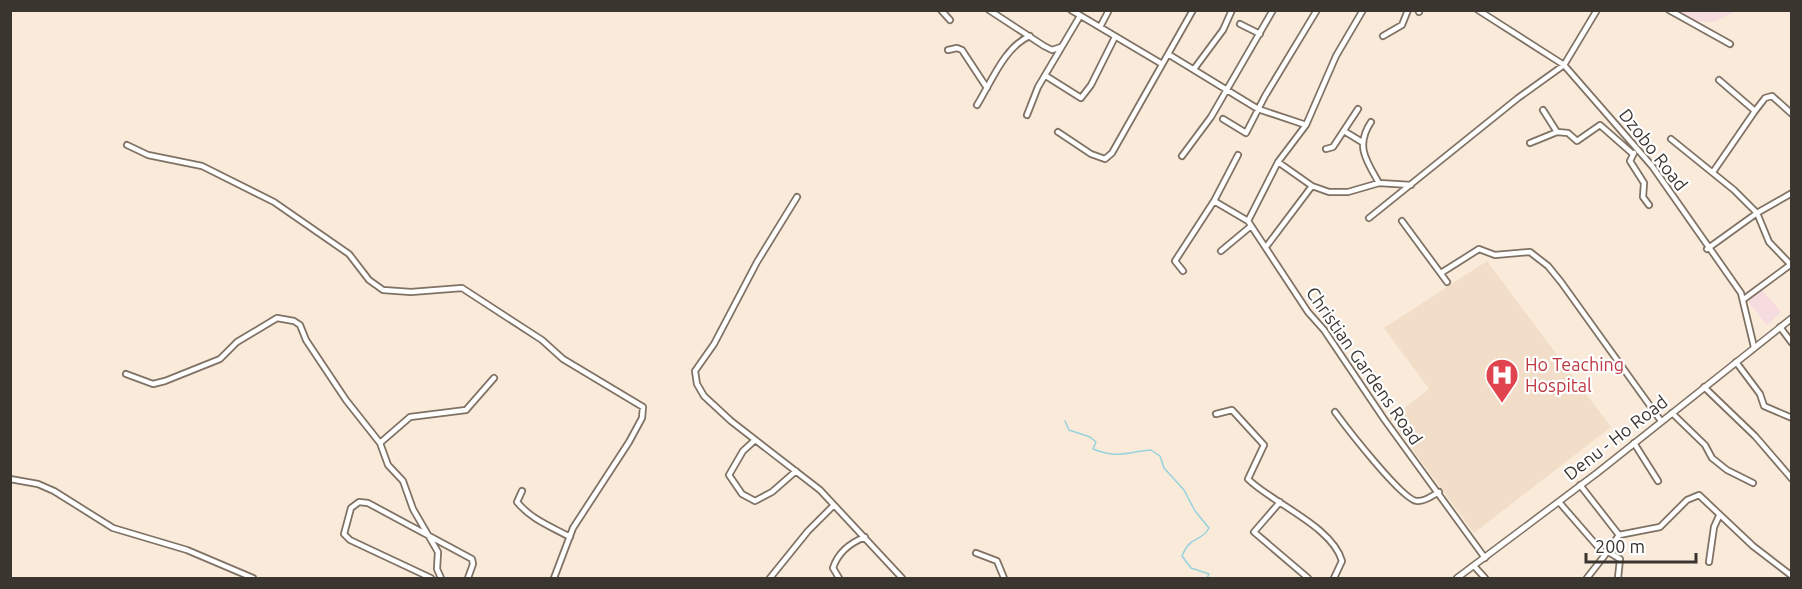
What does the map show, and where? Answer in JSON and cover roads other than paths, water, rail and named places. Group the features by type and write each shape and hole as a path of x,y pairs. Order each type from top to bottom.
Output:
{"main road":[{"name":"Denu - Ho Road","path":"1457,579 1662,422 1791,318"}],"street":[{"path":"941,10 950,20"},
{"path":"989,10 1052,50 1061,48"},
{"path":"1071,10 1162,64"},
{"path":"1100,27 1109,10"},
{"path":"1058,132 1091,154 1104,159 1125,134 1136,108 1193,10"},
{"path":"1194,69 1223,30 1232,10"},
{"path":"1182,156 1211,117 1273,10"},
{"path":"1223,119 1246,133 1317,10"},
{"path":"1221,251 1249,223 1278,162 1306,125 1335,56 1363,10"},
{"path":"1383,36 1402,25 1408,10"},
{"name":"Dzobo Road","path":"1478,10 1564,65 1638,150 1744,299 1754,347"},
{"path":"1369,218 1518,98 1564,65 1597,10"},
{"path":"1669,10 1730,44"},
{"path":"1027,115 1038,87 1080,16"},
{"path":"1240,24 1260,34"},
{"path":"977,105 1008,55 1029,36"},
{"path":"1046,76 1081,98 1091,85 1115,37"},
{"path":"948,50 957,48 962,50 987,88"},
{"path":"1168,54 1258,109 1306,125"},
{"path":"1719,80 1755,111"},
{"path":"1713,172 1765,98 1772,96 1791,114"},
{"path":"1326,149 1333,147 1358,109"},
{"path":"1543,110 1557,132"},
{"path":"1371,122 1363,134 1362,142 1367,161 1379,183"},
{"path":"1530,143 1557,132 1568,133 1577,141 1600,125 1633,154"},
{"path":"1344,131 1362,142"},
{"path":"1671,139 1713,172 1756,213 1769,242 1791,265 1744,299"},
{"path":"127,145 148,155 202,166 274,202 349,254 369,280 383,290 411,292 462,288 542,340 563,359 643,406 642,418 629,442 578,519 554,579"},
{"path":"1638,150 1630,161 1644,183 1643,197 1648,205"},
{"path":"1183,271 1175,261 1214,201 1238,155"},
{"path":"1278,162 1312,186 1335,193 1348,192 1379,183 1411,185"},
{"path":"1266,247 1312,186"},
{"path":"1707,249 1756,213 1791,193"},
{"path":"797,197 757,262 714,344 695,371 697,384 704,396 834,505 902,579"},
{"name":"Christian Gardens Road","path":"1214,201 1249,223 1384,419 1485,558"},
{"path":"1402,221 1447,282"},
{"path":"1441,273 1479,249 1495,255 1530,252 1561,282 1662,422"},
{"path":"126,374 153,384 165,381 220,359 256,329 277,318 285,318 300,325 306,340 346,400 380,443 388,465 403,481 428,536 438,552 437,569 441,579"},
{"path":"1780,327 1791,343"},
{"path":"1736,362 1760,394 1764,406 1791,418"},
{"path":"380,443 410,417 466,410 494,378"},
{"path":"1704,387 1755,436 1791,479"},
{"path":"1216,414 1232,410 1263,442 1264,450 1248,479 1303,517 1340,556 1341,566 1335,579"},
{"path":"1335,412 1360,447 1410,498 1422,501 1439,492"},
{"path":"1672,413 1705,445 1716,461 1735,475 1753,483"},
{"path":"755,440 743,451 729,475 742,494 755,501 772,492 796,471"},
{"path":"1634,443 1658,481"},
{"path":"10,478 38,484 54,491 113,528 187,550 254,579"},
{"path":"1580,485 1619,536"},
{"path":"522,491 517,502 524,510 538,522 570,537"},
{"path":"1587,579 1619,536 1660,527 1686,500 1699,495 1719,516 1791,576"},
{"path":"430,579 360,545 344,534 351,508 360,502 375,506 384,514 472,559 473,564 468,579"},
{"path":"1280,502 1254,532 1308,579"},
{"path":"1559,502 1606,553 1620,559 1618,579"},
{"path":"770,579 808,531 834,505"},
{"path":"1709,562 1714,526 1719,516"},
{"path":"839,579 833,568 834,563 846,547 865,537"},
{"path":"976,553 997,561 1004,579"},
{"path":"1474,566 1485,579"}],"waterway":[{"path":"1065,421 1069,430 1090,437 1096,442 1093,449 1109,454 1151,450 1160,456 1164,468 1184,490 1195,511 1209,528 1203,536 1189,544 1182,556 1191,568 1209,574 1207,578"}],"place":[{"name":"Ho Teaching Hospital","path":"1502,404"}]}
